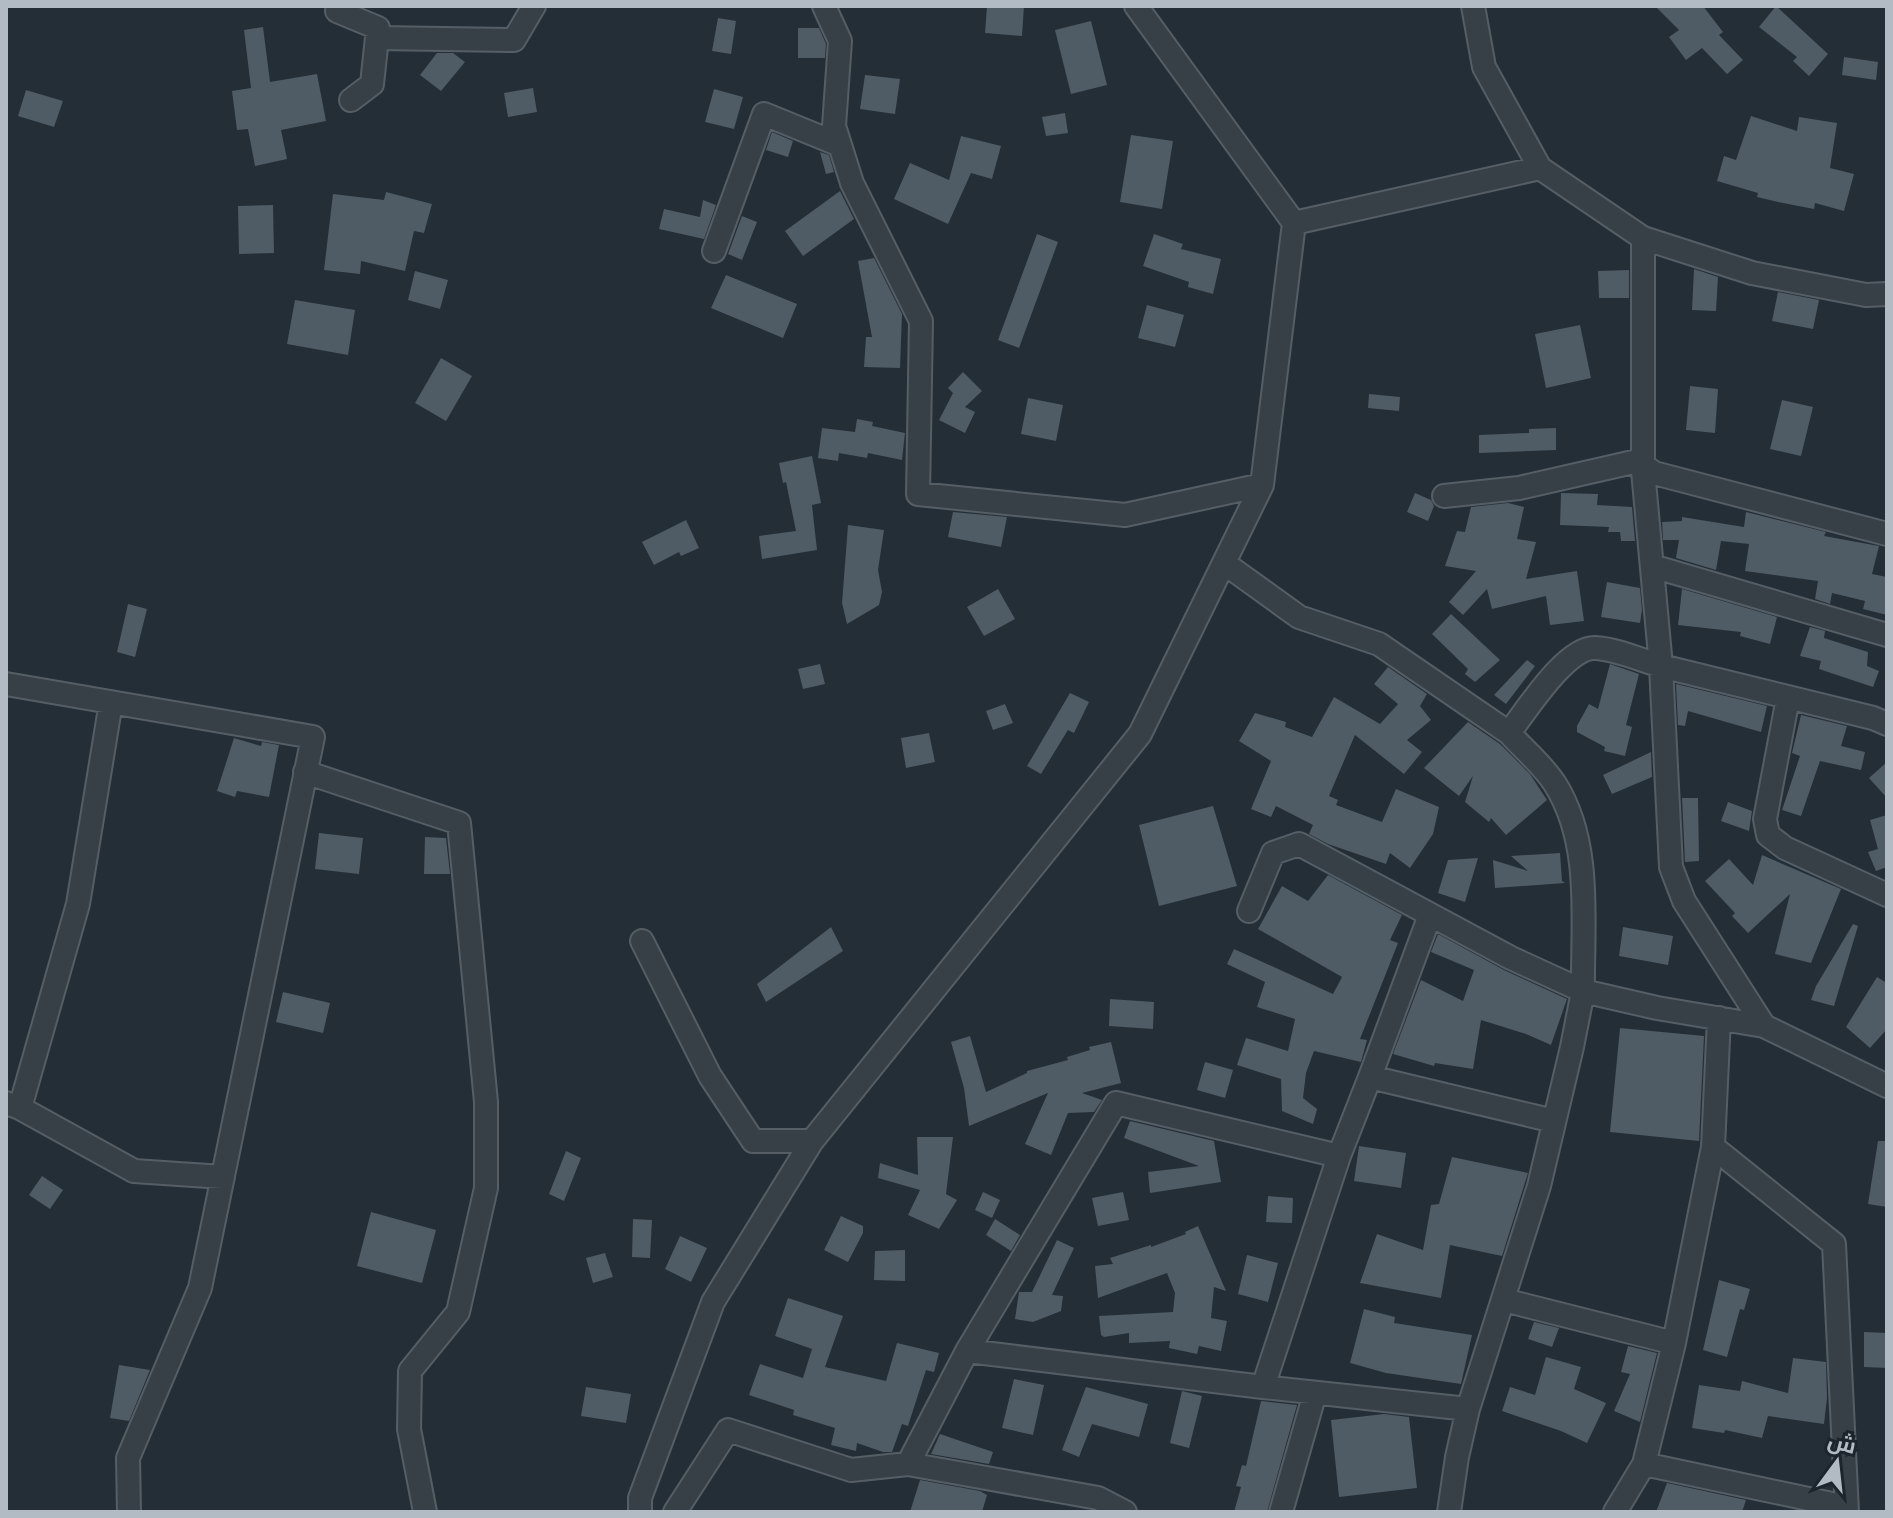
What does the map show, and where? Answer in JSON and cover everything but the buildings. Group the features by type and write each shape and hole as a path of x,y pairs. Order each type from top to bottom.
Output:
{"street":[{"path":"338,6 337,11 378,28 372,84 351,100"},
{"path":"377,38 514,40 534,6"},
{"path":"824,6 840,41 834,126 852,183 921,321 918,494 1125,515 1262,485"},
{"path":"640,1512 640,1498 713,1302 812,1141 1140,734 1262,485 1294,223 1136,6"},
{"path":"1473,6 1484,67 1540,168 1643,238 1752,273 1877,295"},
{"path":"714,251 764,114 840,145"},
{"path":"1294,223 1540,168"},
{"path":"1643,238 1642,460 1661,666 1671,867 1684,901 1764,1026"},
{"path":"1444,496 1519,488 1642,460"},
{"path":"1642,460 1647,469 1654,473 1887,534"},
{"path":"1224,563 1299,617 1379,644 1509,733 1554,783 1577,836 1582,864 1583,991 1539,1186 1468,1409 1449,1512"},
{"path":"1652,566 1887,635"},
{"path":"1509,733 1564,664 1583,650 1594,648 1887,724"},
{"path":"6,684 313,737 200,1288 128,1458 129,1512"},
{"path":"1788,698 1765,819 1768,835 1785,848 1887,895"},
{"path":"111,702 78,904 13,1106 134,1171 223,1177"},
{"path":"305,772 459,823 486,1102 486,1188 458,1312 410,1371 409,1429 425,1512"},
{"path":"1249,911 1273,853 1299,844 1511,958 1583,991 1657,1008 1764,1026 1887,1086"},
{"path":"1263,1387 1339,1156 1430,915"},
{"path":"642,941 710,1076 753,1141 812,1141"},
{"path":"1615,1512 1644,1464 1674,1343 1713,1147 1719,1018"},
{"path":"1370,1077 1554,1121"},
{"path":"908,1464 967,1351 1116,1103 1339,1156"},
{"path":"1644,1464 1846,1510 1834,1244 1713,1147"},
{"path":"1504,1300 1674,1343"},
{"path":"967,1351 1468,1409"},
{"path":"1281,1512 1315,1393"},
{"path":"675,1512 728,1430 851,1470 908,1464 1098,1498 1125,1512"}]}
